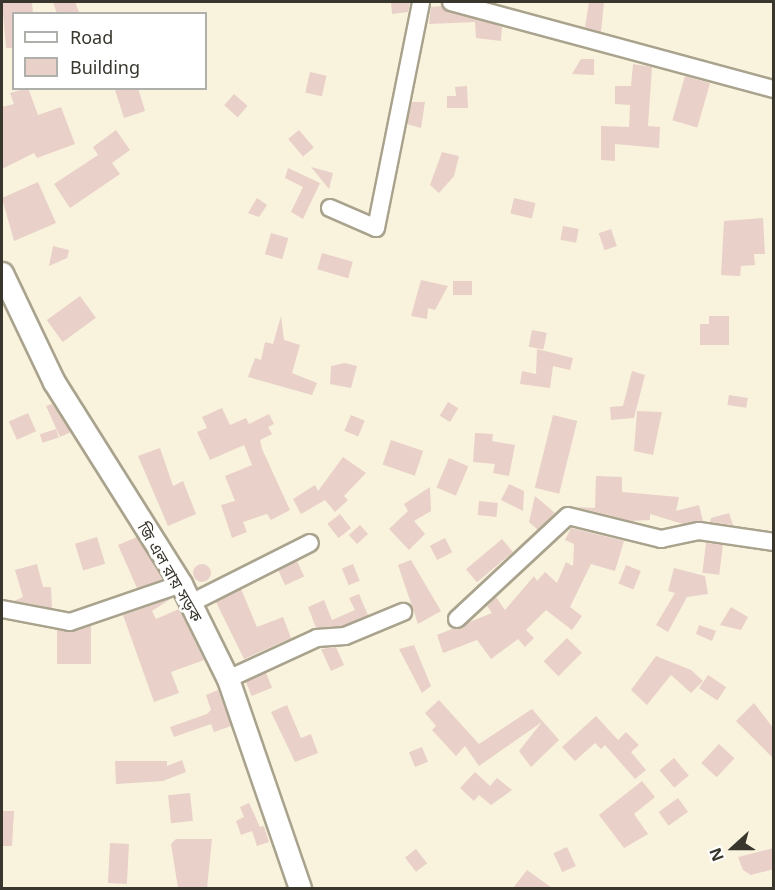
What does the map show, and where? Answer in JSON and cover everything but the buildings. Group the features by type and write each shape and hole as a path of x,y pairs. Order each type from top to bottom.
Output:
{"main road":[{"name":"জি এল রায় সড়ক","path":"2,273 54,382 181,584 228,679 300,888"}],"street":[{"path":"330,208 376,228 421,2"},
{"path":"451,2 774,89"},
{"path":"458,619 568,516 661,539 699,531 774,542"},
{"path":"191,603 310,543"},
{"path":"2,609 70,622 181,584"},
{"path":"228,679 317,638 345,636 403,612"}]}
